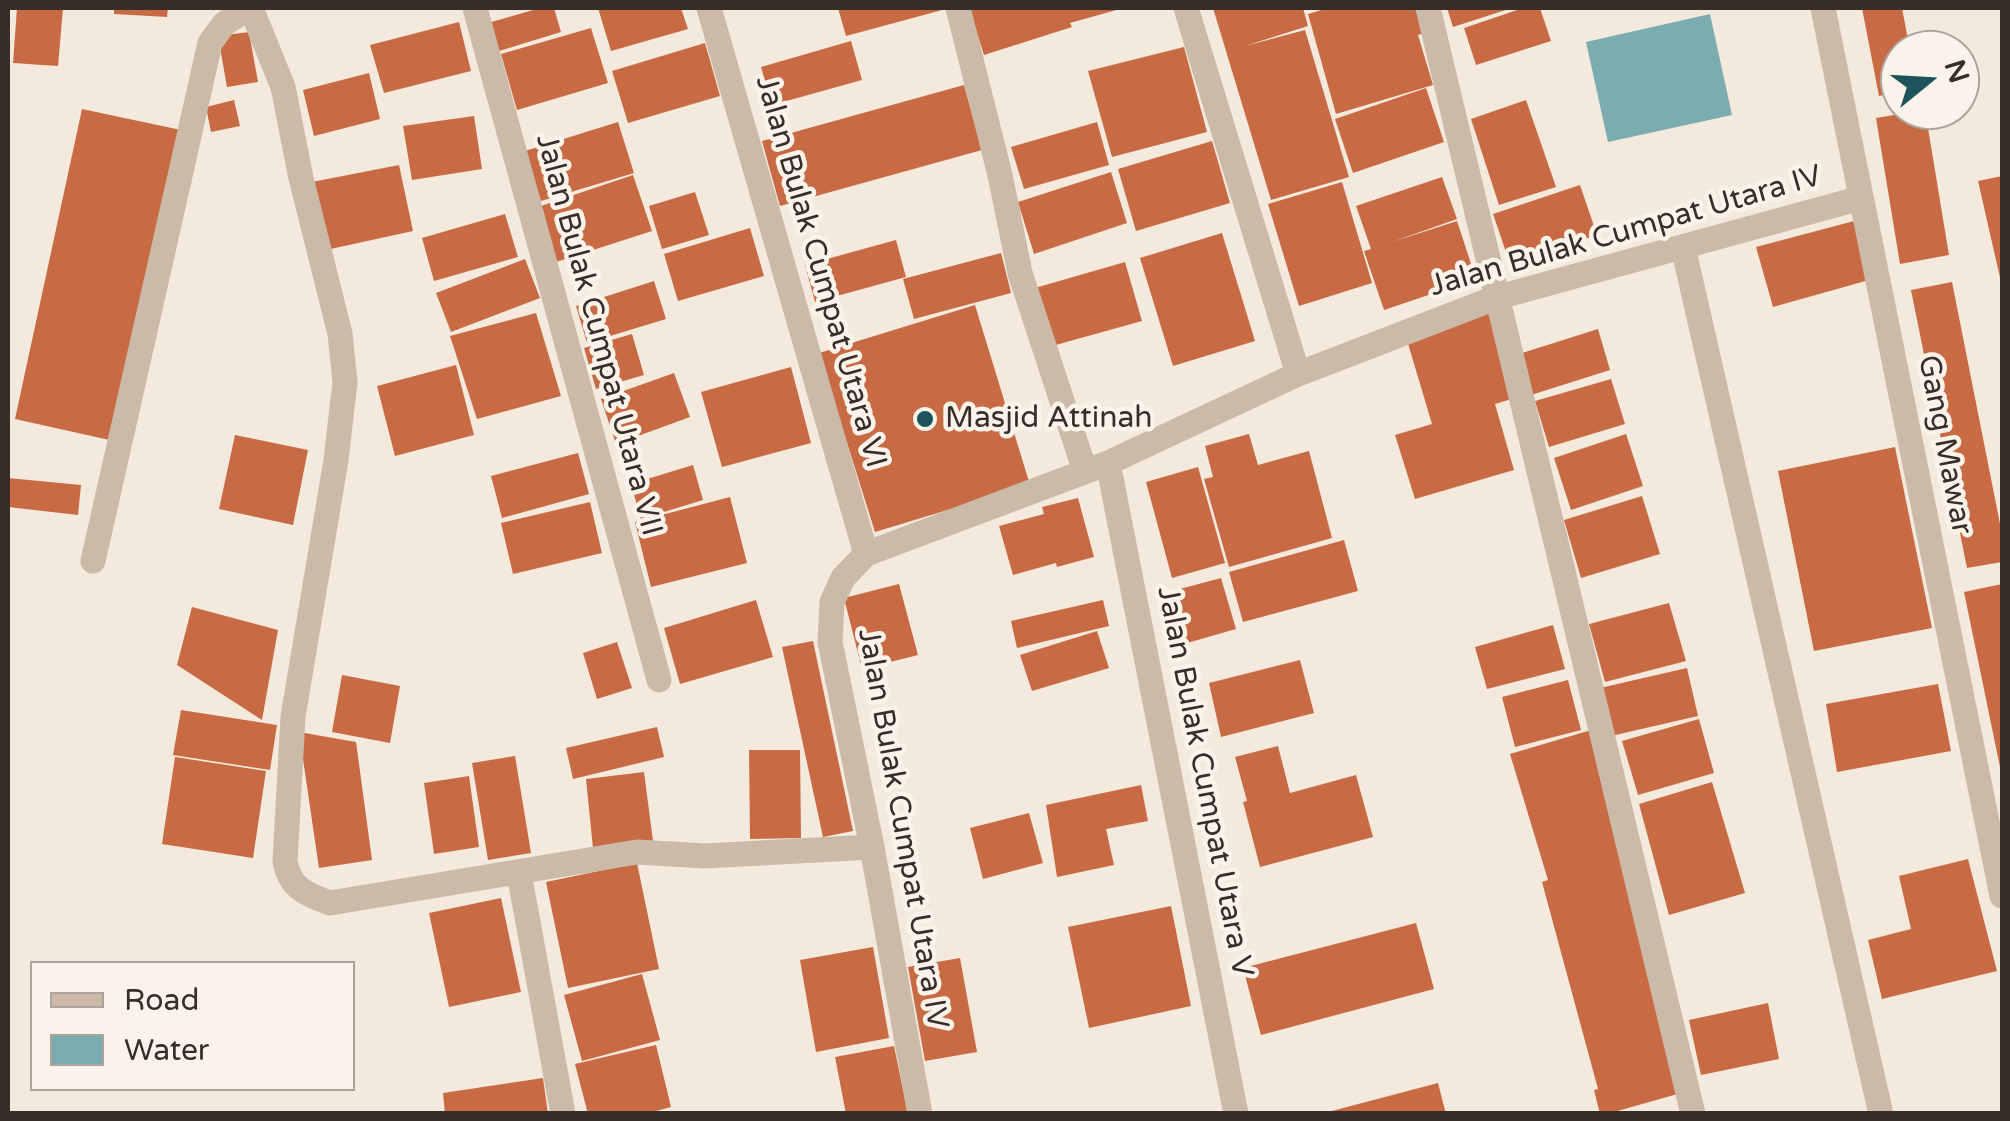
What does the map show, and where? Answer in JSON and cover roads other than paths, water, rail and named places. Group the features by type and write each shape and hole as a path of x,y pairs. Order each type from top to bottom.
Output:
{"street":[{"path":"93,561 210,42 224,24 250,8 283,87 340,334 346,382 293,717 285,861 288,877 309,896 330,903 637,852 705,856 872,846"},
{"name":"Jalan Bulak Cumpat Utara VII","path":"475,8 659,680"},
{"name":"Jalan Bulak Cumpat Utara VI","path":"709,8 866,554"},
{"name":"Jalan Bulak Cumpat Utara V","path":"958,8 1020,273 1097,467 1236,1114"},
{"path":"1186,8 1298,374"},
{"path":"1428,8 1694,1114"},
{"name":"Gang Mawar","path":"1824,8 2002,896"},
{"name":"Jalan Bulak Cumpat Utara IV","path":"920,1114 872,846 830,642 832,602 843,578 866,554 1097,467 1298,374 1495,298 1861,198"},
{"path":"1683,247 1880,1114"},
{"path":"519,874 564,1114"}],"water":[{"path":"1710,14 1732,115 1608,142 1586,42"}],"place":[{"name":"Masjid Attinah","path":"925,419"}]}
